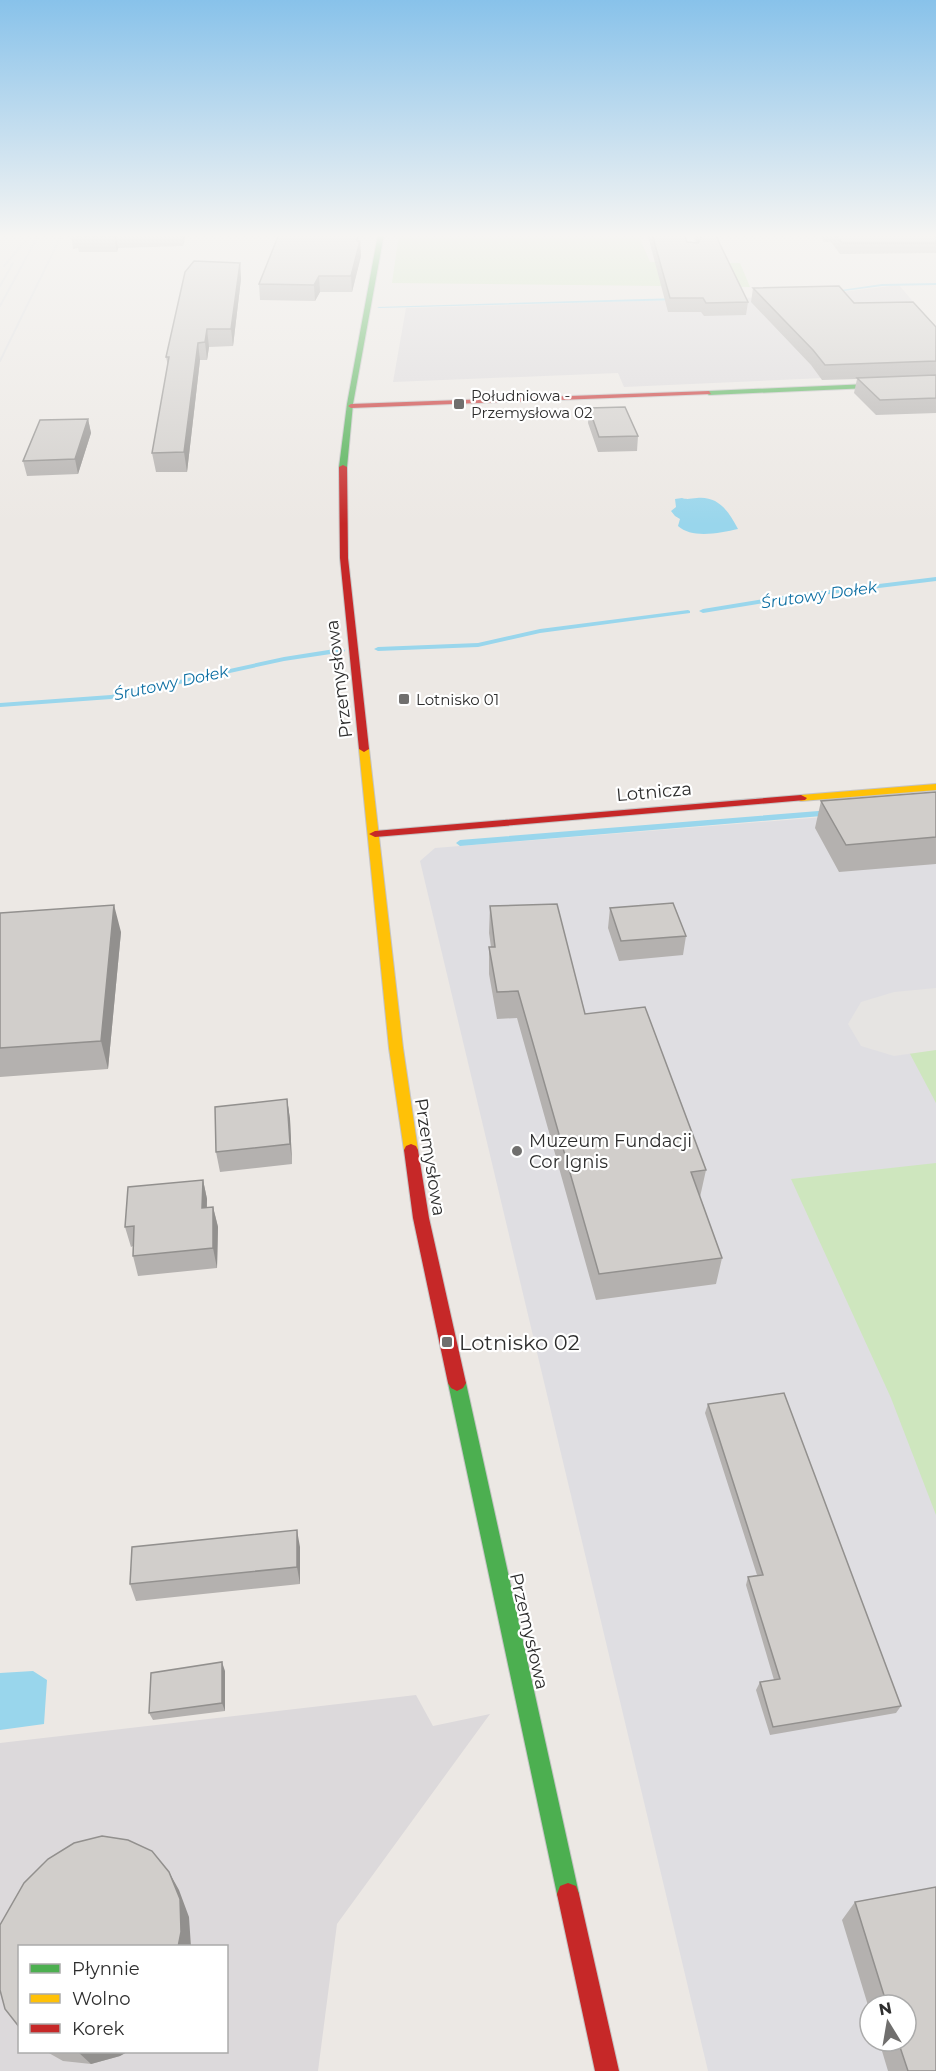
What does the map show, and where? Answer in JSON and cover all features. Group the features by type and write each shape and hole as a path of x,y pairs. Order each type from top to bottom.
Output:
{"street":[{"name":"Przemysłowa","path":"364,331 343,462 344,558 396,1048 421,1218 607,2071"},
{"path":"351,406 936,383"},
{"name":"Lotnicza","path":"375,834 936,787"}],"shaded area":[{"path":"402,331 936,331 936,373 624,387 618,373 393,382"},
{"path":"936,808 936,2071 708,2071 420,861 435,848"},
{"path":"416,1695 433,1726 490,1714 337,1924 318,2071 0,2071 0,1743"}],"green space":[{"path":"936,1032 936,1103 900,1035"},
{"path":"936,1163 936,1515 891,1398 791,1179"}],"water":[{"path":"705,498 717,502 727,511 738,529 706,534 684,530 678,526 680,519 671,511 676,507 675,499"},
{"path":"33,1671 47,1680 44,1724 0,1730 0,1673"}],"building":[{"path":"172,331 207,331 205,342 198,343 184,452 152,453 169,357 166,357"},
{"path":"794,331 936,331 936,361 825,365"},
{"path":"936,375 936,398 880,400 857,378"},
{"path":"625,407 638,436 599,437 589,408"},
{"path":"88,419 75,459 23,461 40,420"},
{"path":"936,792 936,837 846,845 821,801"},
{"path":"673,903 686,936 621,941 610,908"},
{"path":"557,904 585,1014 645,1007 706,1170 691,1172 722,1258 599,1274 518,991 497,992 489,947 495,947 490,906"},
{"path":"114,905 101,1041 0,1048 0,913"},
{"path":"287,1099 290,1144 216,1152 215,1107"},
{"path":"203,1180 202,1208 213,1207 213,1248 133,1256 134,1226 125,1227 128,1187"},
{"path":"784,1393 901,1706 773,1727 760,1682 780,1679 748,1577 763,1575 708,1404"},
{"path":"297,1530 297,1567 130,1584 132,1547"},
{"path":"222,1662 222,1703 149,1713 151,1673"},
{"path":"102,1836 128,1840 152,1851 169,1872 180,1899 181,1932 178,1945 18,1945 18,2025 5,2009 0,1990 0,1925 24,1883 48,1859 74,1843"},
{"path":"936,1887 936,2071 908,2071 902,2053 918,2053 918,1993 883,1993 855,1902"}],"waterway":[{"name":"Śrutowy Dołek","path":"703,611 789,597 936,579"},
{"name":"Śrutowy Dołek","path":"378,649 478,645 540,631 688,612"},
{"name":"Śrutowy Dołek","path":"0,705 111,697 284,659 341,650"},
{"path":"460,843 831,813"}],"taxiway":[{"path":"894,1024 936,1019"}],"railway":[{"path":"0,361 15,331"}],"traffic: fast":[{"path":"343,467 350,404 363,331"},
{"path":"709,393 936,383"},
{"path":"457,1383 568,1894"}],"traffic: slow":[{"path":"364,749 396,1048 411,1150"},
{"path":"801,798 936,787"}],"traffic: jam":[{"path":"351,406 709,393"},
{"path":"343,467 344,558 364,749"},
{"path":"375,834 801,798"},
{"path":"411,1150 421,1218 457,1383"},
{"path":"568,1894 607,2071"}],"place":[{"name":"Południowa - Przemysłowa 02","path":"459,404"},
{"name":"Lotnisko 01","path":"404,699"},
{"name":"Muzeum Fundacji Cor Ignis","path":"517,1151"},
{"name":"Lotnisko 02","path":"447,1342"}]}
